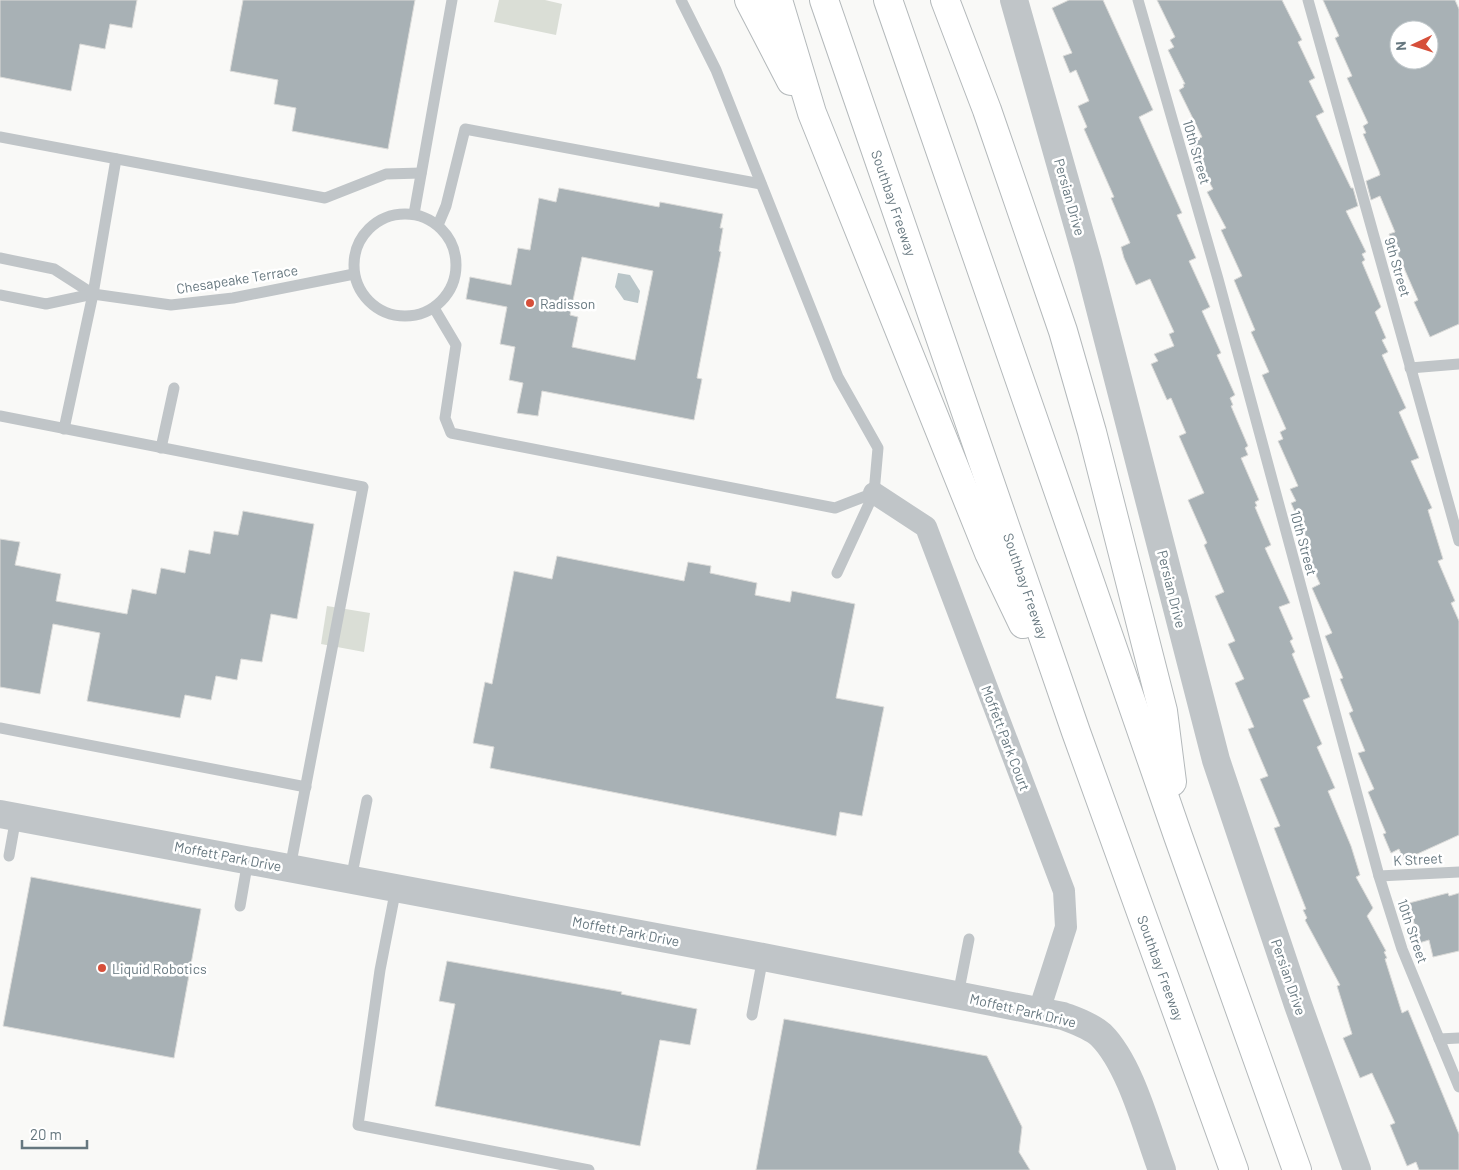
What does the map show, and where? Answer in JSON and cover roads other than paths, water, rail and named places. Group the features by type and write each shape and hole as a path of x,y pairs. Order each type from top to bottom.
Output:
{"highway":[{"path":"749,0 780,63 812,113"},
{"path":"778,0 812,113 989,553 1076,732"},
{"name":"Southbay Freeway","path":"824,0 1076,732 1234,1170"},
{"path":"888,0 1178,836 1297,1170"},
{"path":"945,0 987,110 1063,331 1092,432 1163,711 1178,836"},
{"path":"960,0 987,110"}],"street":[{"name":"Persian Drive","path":"1014,0 1088,262 1216,760 1298,1005 1357,1170"},
{"name":"Moffett Park Court","path":"874,493 926,527 1064,890 1066,927 1039,1011"},
{"name":"Moffett Park Drive","path":"8,815 763,957 1039,1011 1079,1022 1100,1034 1114,1051 1126,1073 1162,1170"}],"lane":[{"path":"414,214 452,0"},
{"path":"681,0 716,70 838,377 878,448 874,493 838,573"},
{"name":"10th Street","path":"1138,0 1218,279 1379,876 1402,950 1459,1087"},
{"name":"9th Street","path":"1308,0 1458,537"},
{"path":"438,225 446,206 465,130 762,184"},
{"path":"0,137 325,198 386,174 421,173"},
{"path":"64,429 93,294 116,159"},
{"path":"398,214 414,214 427,218 438,225 449,237 456,251 457,267 454,283 446,297 434,308 419,315 402,317 385,313 371,304 360,290 354,274 354,258 359,242 369,228 382,219 398,214"},
{"name":"Chesapeake Terrace","path":"0,258 54,269 93,294"},
{"name":"Chesapeake Terrace","path":"0,295 46,304 93,294 172,305 233,298 354,274"},
{"path":"434,308 456,345 445,418 450,433 835,508 874,493"},
{"path":"1410,368 1459,364"},
{"path":"161,448 174,388"},
{"path":"0,416 363,487 290,868"},
{"path":"0,728 306,787"},
{"path":"351,880 367,800"},
{"path":"8,815 9,856"},
{"path":"240,906 248,860"},
{"name":"K Street","path":"1379,876 1459,872"},
{"path":"396,888 380,970 358,1125 589,1170"},
{"path":"958,995 969,939"},
{"path":"752,1015 763,957"},
{"path":"1439,1039 1459,1038"}],"place":[{"name":"Radisson","path":"530,303"},
{"name":"Liquid Robotics","path":"102,968"}]}
